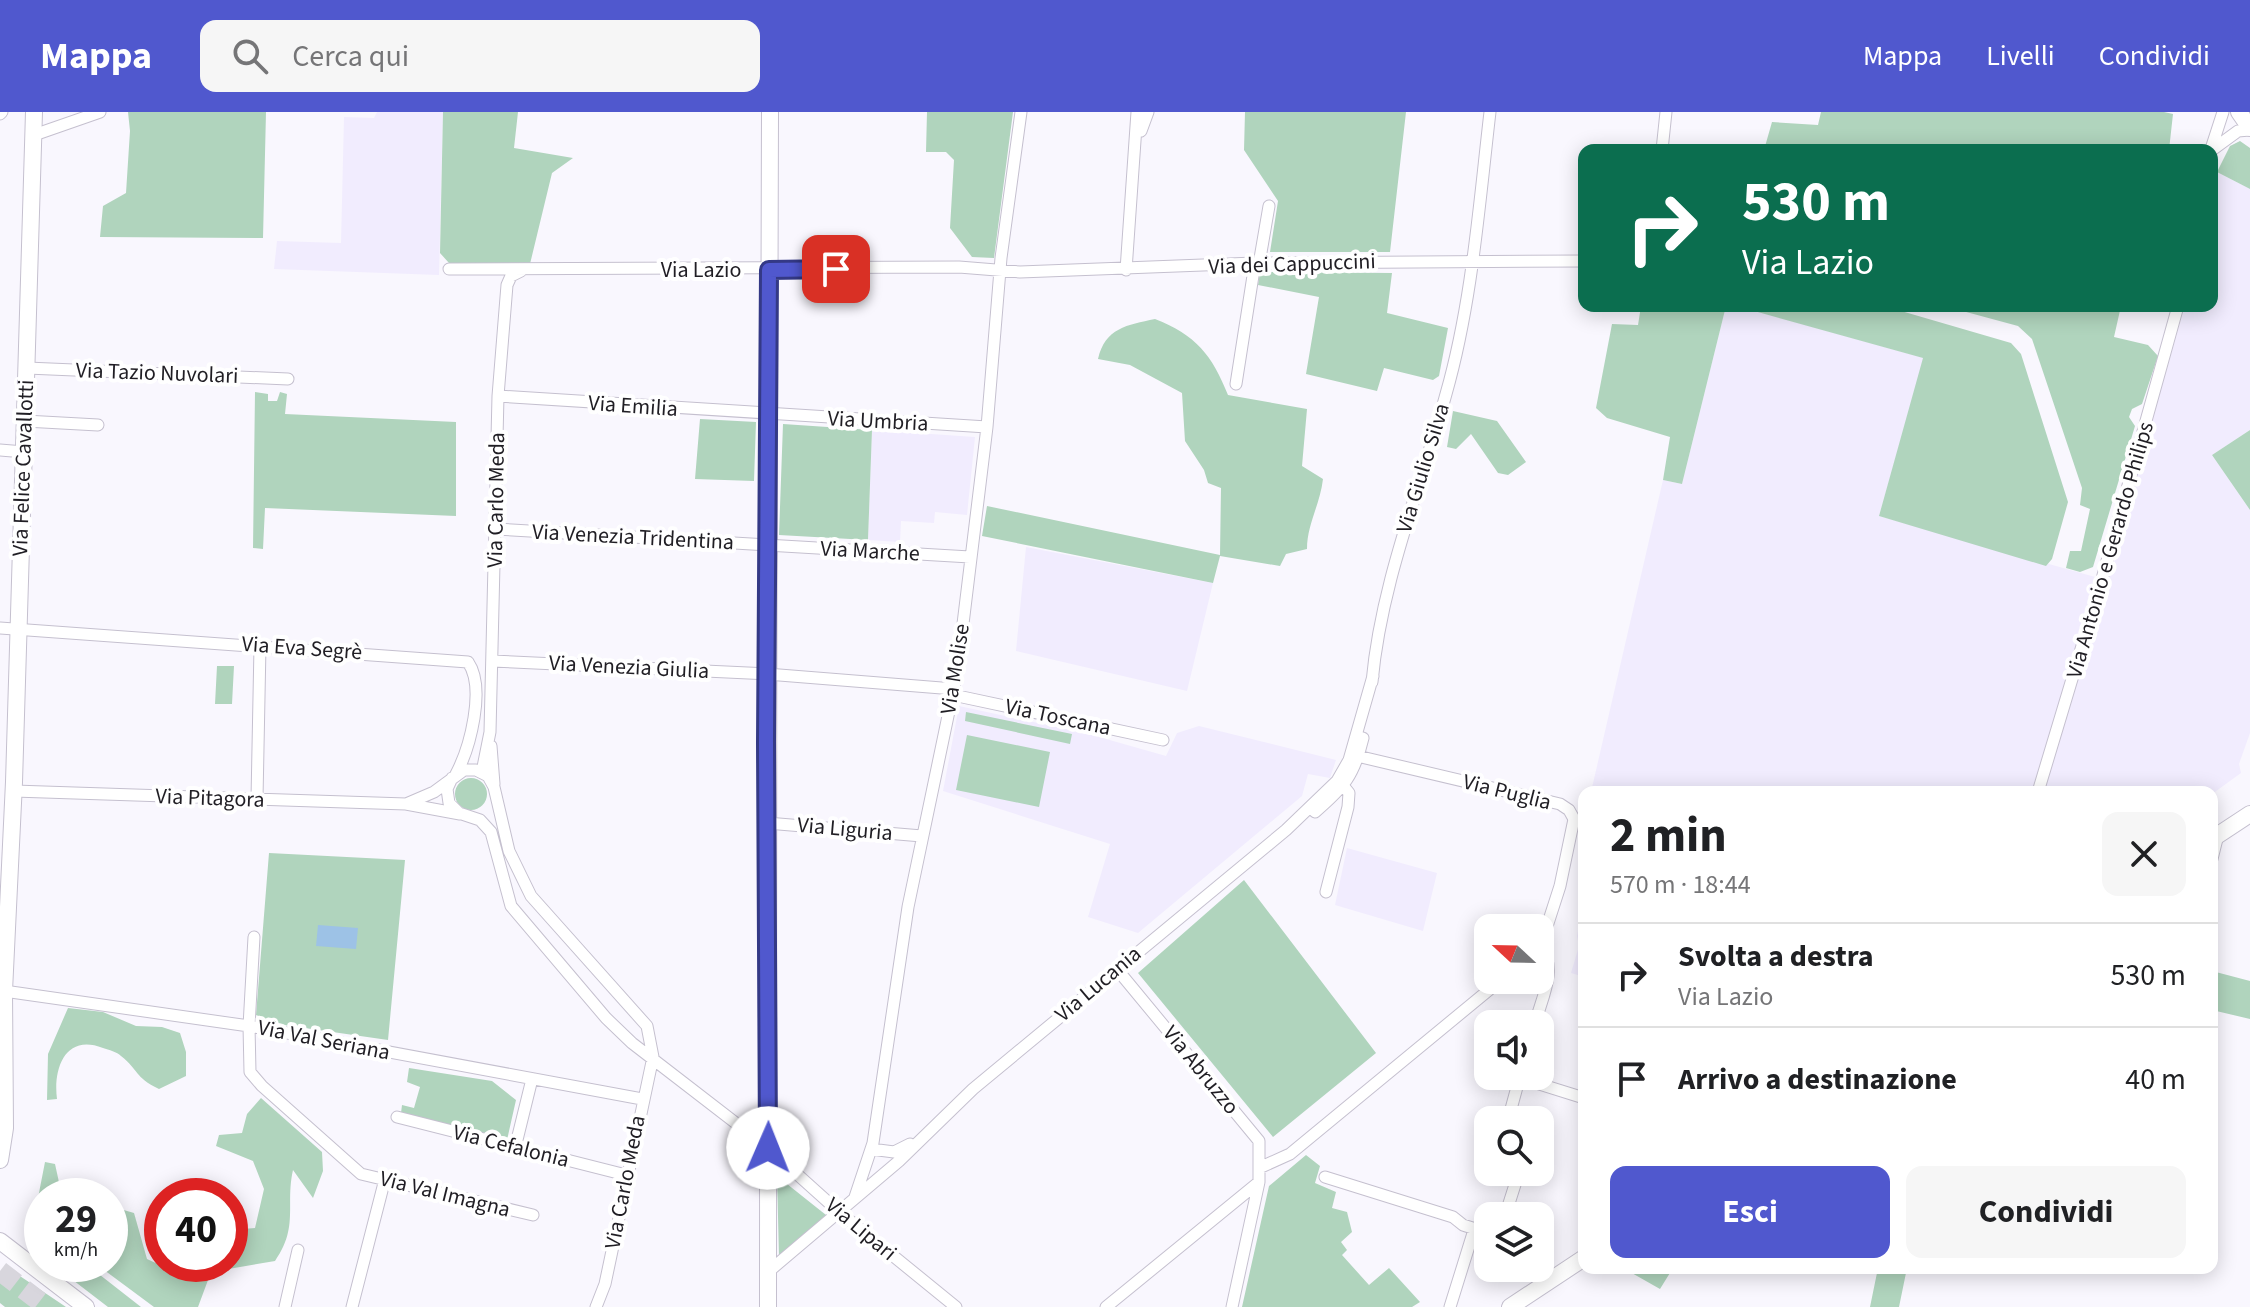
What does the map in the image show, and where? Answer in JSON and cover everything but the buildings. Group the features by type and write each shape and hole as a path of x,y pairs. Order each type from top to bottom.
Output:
{"street":[{"name":"Via Felice Cavallotti","path":"0,1160 5,1128 2,960 6,808 14,791 34,112"},
{"path":"34,135 100,112"},
{"path":"768,1307 770,112"},
{"name":"Via Molise","path":"855,1197 871,1149 896,978 922,836 954,692 1021,112"},
{"path":"1126,270 1137,112"},
{"path":"1135,151 1148,112"},
{"name":"Via Giulio Silva","path":"1326,892 1348,807 1349,793 1341,783 1355,755 1400,543 1447,391 1472,260 1490,112"},
{"path":"1663,144 1666,112"},
{"path":"2214,144 2223,112"},
{"path":"2218,146 2238,131 2250,129 2239,112"},
{"path":"1236,384 1269,206"},
{"name":"Via dei Cappuccini","path":"1001,269 1020,272 1257,263 1578,261"},
{"name":"Via Lazio","path":"449,269 1001,269"},
{"name":"Via Carlo Meda","path":"522,271 511,276 507,285 498,396 489,737 494,791 509,851 531,896 647,1026 653,1057 605,1284 596,1307"},
{"name":"Via Antonio e Gerardo Philips","path":"2040,786 2100,586 2176,312"},
{"name":"Via Tazio Nuvolari","path":"27,368 288,379"},
{"name":"Via Emilia","path":"498,396 769,415"},
{"name":"Via Umbria","path":"769,415 987,427"},
{"path":"25,421 98,425"},
{"path":"0,450 24,452"},
{"name":"Via Venezia Tridentina","path":"496,529 770,545"},
{"name":"Via Marche","path":"770,545 970,557"},
{"name":"Via Eva Segrè","path":"0,628 468,662 474,671 473,732 454,776"},
{"path":"257,799 260,646"},
{"name":"Via Venezia Giulia","path":"492,661 767,674"},
{"name":"Via Toscana","path":"767,674 954,692 1163,740"},
{"name":"Via Carlo Meda","path":"489,737 482,772 494,791"},
{"name":"Via Puglia","path":"1355,755 1560,804 1569,810 1574,819 1569,846 1550,914"},
{"path":"482,772 470,769 454,776 447,797 464,815 482,822 493,836 511,906 606,1018 768,1148"},
{"name":"Via Pitagora","path":"406,804 434,792 454,776"},
{"name":"Via Lucania","path":"855,1197 1116,968 1286,830 1303,821 1341,783"},
{"name":"Via Pitagora","path":"14,791 406,804 464,815"},
{"path":"464,815 485,812 494,791"},
{"path":"2218,835 2250,814"},
{"name":"Via Liguria","path":"767,823 922,836"},
{"name":"Via Val Imagna","path":"254,937 250,1072 262,1086 361,1174 533,1215"},
{"name":"Via Abruzzo","path":"1116,968 1259,1141 1259,1182 1232,1307"},
{"name":"Via Val Seriana","path":"4,991 249,1026 642,1099"},
{"path":"1259,1168 1290,1154 1484,994"},
{"path":"515,1148 532,1079"},
{"path":"1554,1088 1578,1096"},
{"name":"Via Cefalonia","path":"397,1117 626,1175"},
{"path":"871,1149 894,1152 915,1143"},
{"name":"Via Lipari","path":"768,1148 838,1211 956,1307"},
{"path":"1325,1177 1453,1217 1474,1230 1450,1307"},
{"path":"352,1307 385,1179"},
{"path":"1106,1307 1259,1182"},
{"path":"768,1272 855,1197"},
{"path":"0,1241 86,1307"},
{"path":"285,1307 298,1250"},
{"path":"1510,1307 1578,1262"}],"shaded area":[{"path":"377,112 443,112 439,275 274,269 277,241 341,243 344,117 374,118"},
{"path":"2218,173 2250,189 2250,430 2212,455 2250,510 2250,733 2239,764 2241,773 2218,790 2218,786 1592,786 1663,480 1682,484 1725,312 1759,312 1924,358 1879,516 2106,580 2183,312 2218,312"},
{"path":"872,430 975,437 967,515 935,512 934,523 901,521 900,542 868,540"},
{"path":"1026,547 1213,583 1187,691 1016,651"},
{"path":"959,706 1085,733 1166,756 1177,733 1199,726 1336,760 1330,778 1308,774 1302,796 1138,933 1088,917 1110,844 943,791"},
{"path":"1347,848 1437,873 1423,931 1335,905"},
{"path":"1578,949 1578,975 1571,973"}],"green space":[{"path":"128,112 266,112 263,238 100,237 103,206 126,193 130,131"},
{"path":"443,112 518,112 514,148 573,158 552,173 530,264 449,263 440,253"},
{"path":"927,112 1013,112 994,258 972,257 950,228 954,160 946,152 926,152"},
{"path":"1245,112 1406,112 1390,252 1270,252 1278,201 1244,150"},
{"path":"1821,112 2173,114 2170,144 1766,144 1772,122 1818,125"},
{"path":"2240,141 2250,148 2250,189 2218,173 2230,146"},
{"path":"1260,272 1392,273 1387,313 1448,328 1439,376 1433,380 1384,368 1377,391 1306,374 1319,297 1258,285"},
{"path":"1640,312 1725,312 1682,484 1663,480 1670,437 1607,418 1596,408 1612,324 1638,325"},
{"path":"1758,312 1905,312 2011,343 2021,354 2068,502 2052,559 2046,566 1879,516 1923,358"},
{"path":"1966,312 2120,312 2114,337 2148,345 2158,356 2142,404 2132,409 2129,417 2135,426 2093,567 2080,572 2066,568 2070,551 2081,551 2090,509 2080,505 2082,488 2032,339 2018,326"},
{"path":"1155,319 1181,332 1201,348 1216,368 1228,395 1307,409 1302,466 1323,479 1307,549 1286,554 1280,566 1220,556 1213,583 982,536 987,506 1220,555 1221,488 1208,483 1204,470 1185,441 1182,393 1130,365 1098,359 1112,334 1127,326"},
{"path":"255,392 268,394 268,401 277,401 280,392 287,394 285,414 456,422 456,516 265,508 263,549 253,548"},
{"path":"1453,411 1497,421 1526,462 1508,475 1498,473 1471,434 1456,449 1447,447"},
{"path":"700,419 756,422 754,481 695,479"},
{"path":"783,424 872,430 868,540 779,535"},
{"path":"2250,430 2250,510 2212,455"},
{"path":"217,666 234,666 232,704 215,704"},
{"path":"966,712 1072,734 1070,744 965,721"},
{"path":"967,735 1050,752 1039,807 956,790"},
{"path":"471,778 483,782 487,794 483,806 471,810 459,806 455,794 459,782"},
{"path":"269,853 405,860 388,1040 284,1025 256,1015"},
{"path":"1244,880 1376,1053 1273,1137 1138,973"},
{"path":"2218,973 2250,981 2250,1019 2218,1011"},
{"path":"68,1008 103,1012 136,1026 162,1027 180,1033 186,1052 186,1076 159,1089 145,1081 117,1053 79,1045 64,1057 60,1066 57,1099 47,1100 48,1054"},
{"path":"409,1068 492,1081 516,1100 507,1140 401,1113 402,1105 414,1108 420,1087 407,1082"},
{"path":"261,1098 322,1152 323,1171 313,1198 293,1170 289,1226 282,1249 275,1261 248,1266 248,1229 255,1228 264,1189 253,1161 216,1146 219,1135 242,1133 247,1114"},
{"path":"1306,1155 1320,1166 1315,1183 1336,1192 1332,1208 1347,1212 1352,1232 1341,1242 1347,1250 1342,1255 1369,1285 1389,1268 1420,1302 1412,1307 1242,1307 1269,1186"},
{"path":"45,1162 55,1164 58,1178 42,1178"},
{"path":"777,1176 826,1215 779,1257"},
{"path":"128,1211 134,1213 144,1248 144,1282 207,1282 198,1307 154,1307 120,1282 128,1282"},
{"path":"5,1266 24,1279 24,1282 29,1282 66,1307 5,1307 0,1303 0,1272"},
{"path":"1634,1274 1669,1274 1660,1289"},
{"path":"1877,1274 1906,1274 1899,1307 1870,1307"},
{"path":"75,1282 109,1282 141,1307 108,1307"}],"water":[{"path":"318,925 358,928 356,949 316,946"}],"tunnel":[{"path":"0,1271 47,1307"}],"route":[{"path":"768,1148 766,742 770,545 769,270 836,269"}]}
